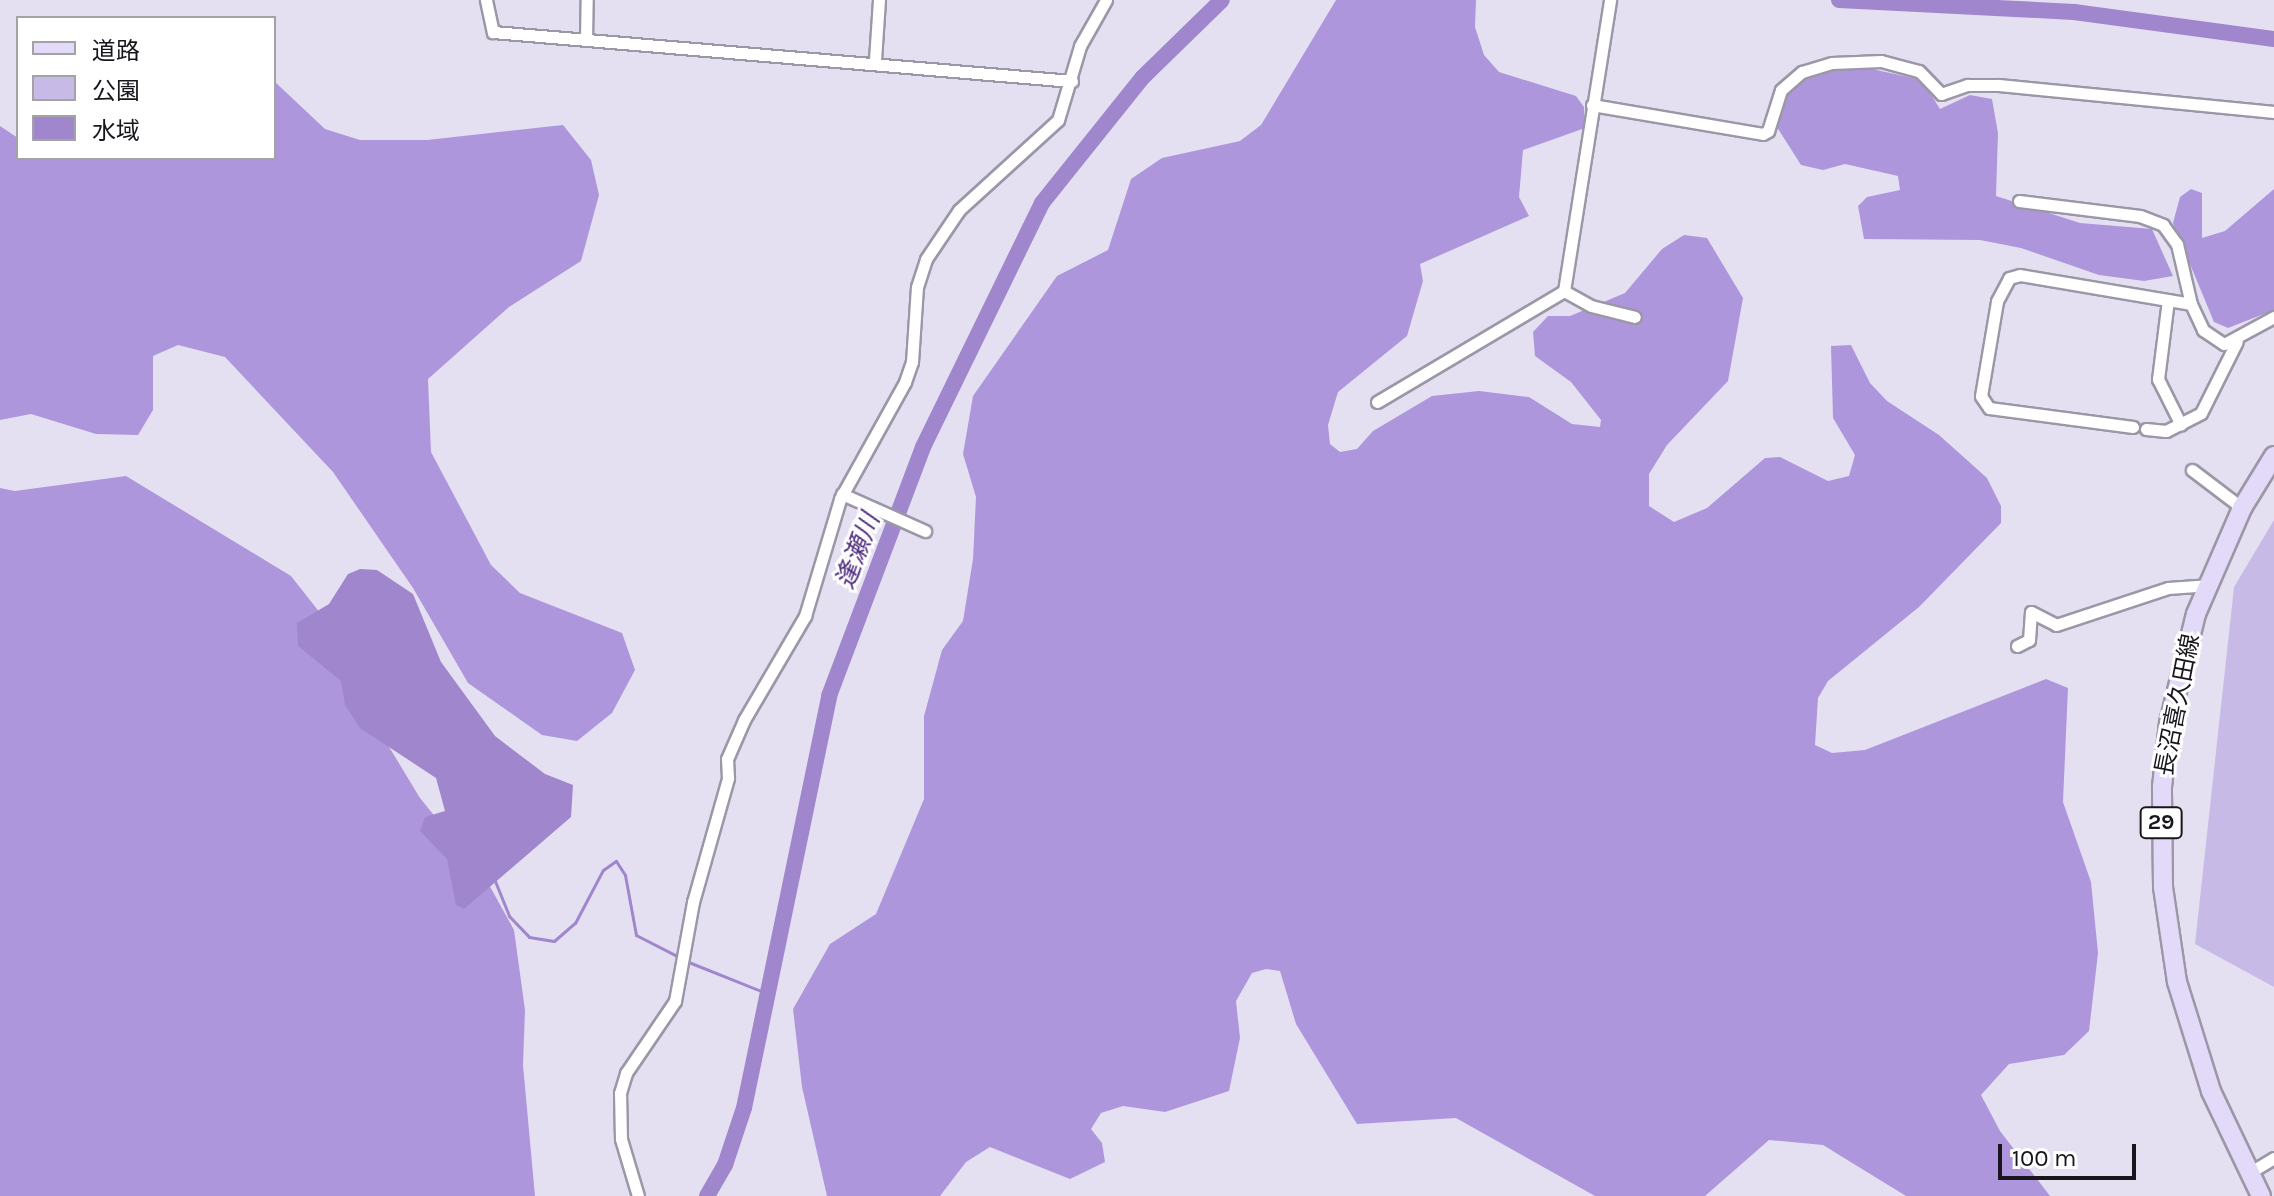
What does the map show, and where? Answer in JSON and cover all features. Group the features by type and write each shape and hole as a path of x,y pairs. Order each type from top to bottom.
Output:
{"main road":[{"name":"長沼喜久田線","path":"2261,1196 2188,1024 2163,887 2162,787 2169,723 2207,585 2242,508 2274,456"}],"street":[{"path":"486,0 493,32 875,60 1072,81"},
{"path":"586,39 587,0"},
{"path":"875,60 879,0"},
{"path":"638,1196 621,1139 623,1083 675,1001 693,902 728,778 727,759 744,720 805,616 842,494 909,370 917,287 934,242 959,210 1058,120 1080,46 1106,0"},
{"path":"1564,291 1610,0"},
{"path":"1592,105 1760,135 1768,131 1781,90 1802,72 1832,63 1881,61 1919,71 1941,94 1978,83 2274,112"},
{"path":"2019,201 2140,216 2163,225 2177,244 2191,304 2203,330 2224,344 2237,341 2274,317"},
{"path":"2133,427 1989,408 1981,396 1997,301 2009,278 2020,275 2191,304"},
{"path":"1564,291 1591,306 1635,317"},
{"path":"1377,402 1564,291"},
{"path":"2168,300 2158,379 2181,425"},
{"path":"2146,429 2166,431 2201,413 2212,397 2237,341"},
{"path":"2192,470 2242,508"},
{"path":"842,494 925,531"},
{"path":"2017,646 2029,640 2031,612 2056,625 2168,588 2207,585"},
{"path":"2249,1173 2274,1158"}],"green space":[{"path":"2274,520 2274,987 2195,944 2234,587"}],"shaded area":[{"path":"1336,0 1476,0 1475,27 1484,55 1499,72 1576,96 1584,107 1585,128 1523,150 1519,197 1529,216 1420,264 1423,281 1407,336 1338,392 1328,425 1330,444 1340,452 1357,449 1373,431 1432,396 1479,391 1529,397 1572,424 1600,427 1601,420 1571,382 1535,356 1533,332 1548,316 1570,316 1625,293 1662,249 1684,235 1707,238 1743,298 1728,381 1667,445 1649,474 1649,506 1674,522 1707,508 1765,458 1780,457 1828,481 1849,476 1855,455 1833,418 1831,346 1851,345 1870,383 1887,401 1939,435 1987,478 2001,506 2001,523 1919,607 1828,681 1818,698 1815,745 1832,753 1865,750 2046,679 2068,688 2063,802 2091,882 2098,953 2089,1031 2064,1055 2009,1064 1981,1095 2000,1131 2050,1196 1906,1196 1823,1145 1769,1140 1705,1196 1595,1196 1456,1118 1357,1124 1296,1024 1280,971 1266,969 1252,973 1236,1001 1240,1038 1229,1091 1165,1112 1123,1106 1101,1113 1091,1129 1102,1143 1105,1162 1070,1179 990,1147 966,1162 940,1196 827,1196 802,1087 793,1009 830,944 876,914 924,799 924,716 942,650 963,621 973,559 976,497 963,454 973,396 1057,276 1108,250 1131,179 1162,158 1240,141 1261,125"},
{"path":"1863,67 1922,80 1940,109 1970,95 1992,99 1998,133 1996,196 2080,223 2152,229 2173,276 2144,281 2099,275 2021,248 1980,240 1864,239 1858,206 1867,197 1900,190 1898,176 1845,164 1823,170 1801,165 1775,124 1782,102 1800,82 1826,70"},
{"path":"276,83 325,129 360,140 427,140 563,125 591,160 599,195 581,261 509,307 428,379 431,452 491,565 520,593 622,633 635,670 612,713 577,741 542,735 468,683 413,588 333,472 225,357 178,345 153,356 153,410 138,435 96,434 31,414 0,420 0,126 16,137 16,160 276,160"},
{"path":"2191,189 2202,193 2202,238 2225,231 2274,189 2274,310 2228,328 2214,322 2173,223 2180,197"},
{"path":"126,476 291,576 339,637 377,727 420,798 487,881 514,930 525,1010 523,1065 535,1196 0,1196 0,488 15,491"}],"water":[{"path":"360,569 377,570 413,594 441,662 495,736 545,774 573,785 571,817 464,909 456,905 447,859 420,831 425,817 445,811 436,778 360,728 345,705 341,681 298,646 297,623 329,604 348,574"}],"waterway":[{"name":"逢瀬川","path":"707,1196 725,1165 744,1108 829,696 923,447 1042,203 1143,77 1222,0"},
{"name":"逢瀬川","path":"1839,0 2074,12 2274,39"},
{"path":"495,881 509,916 529,937 554,941 575,923 603,870 616,861 625,875 636,935 679,957"},
{"path":"686,961 766,993"}]}
